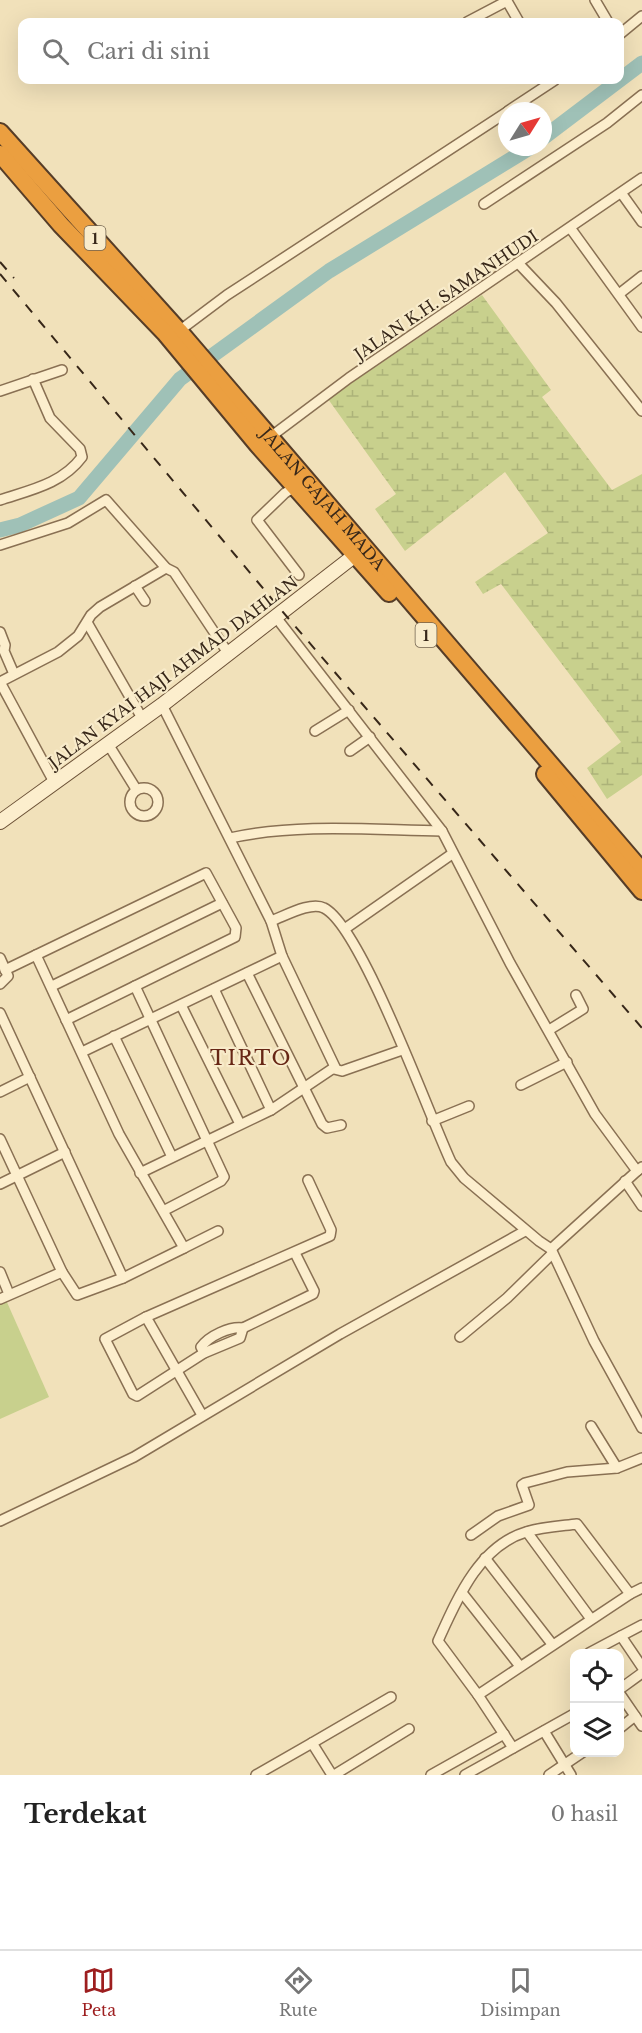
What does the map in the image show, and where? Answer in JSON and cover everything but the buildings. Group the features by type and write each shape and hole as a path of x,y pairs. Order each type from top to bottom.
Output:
{"highway":[{"name":"JALAN GAJAH MADA","path":"0,132 178,331 186,349"},
{"name":"JALAN GAJAH MADA","path":"0,154 61,225 186,349 295,487 360,551"},
{"name":"JALAN GAJAH MADA","path":"211,378 269,438 360,551 642,870"},
{"name":"JALAN GAJAH MADA","path":"419,619 642,891"}],"street":[{"path":"595,0 606,18"},
{"path":"475,18 507,1 511,4 517,18"},
{"path":"624,31 642,16"},
{"path":"520,102 543,84"},
{"path":"484,204 607,123 642,95"},
{"path":"178,331 227,295 498,118"},
{"name":"JALAN K.H. SAMANHUDI","path":"269,438 349,378 622,194 642,178"},
{"path":"622,194 642,222"},
{"path":"571,228 642,327"},
{"path":"519,264 556,303 642,411"},
{"path":"619,294 642,276"},
{"path":"0,391 62,370"},
{"path":"0,500 50,483 82,457 80,449 50,418 33,379"},
{"path":"295,487 285,493 258,520 299,575"},
{"path":"0,545 68,523 104,499 114,506 166,568 174,572 228,653"},
{"name":"JALAN KYAI HAJI AHMAD DAHLAN","path":"0,822 162,705 360,551"},
{"path":"54,782 1,685 3,680 58,652 78,636 88,624 91,615 100,607 166,568"},
{"path":"135,586 145,601"},
{"path":"275,616 442,831 452,854 595,1114 640,1169 551,1252 507,1298 460,1337"},
{"path":"88,624 142,718"},
{"path":"0,632 5,645 4,651 14,674"},
{"path":"162,705 272,921 282,956 334,1069"},
{"path":"315,731 349,710"},
{"path":"350,751 370,737"},
{"path":"108,744 136,789"},
{"path":"230,838 263,831 442,831"},
{"path":"346,928 452,854"},
{"path":"5,970 202,873 209,878 236,928 237,933 231,941 66,1020"},
{"path":"52,986 222,903"},
{"path":"272,921 314,906 324,908 346,928 369,972 451,1162 464,1178 551,1252 594,1341 642,1428"},
{"path":"36,955 140,1173 165,1210 184,1248"},
{"path":"82,1052 282,956"},
{"path":"0,958 8,976 0,984"},
{"path":"247,973 324,1127 341,1125"},
{"path":"135,986 205,1141 224,1177 221,1181 165,1210"},
{"path":"214,989 271,1110"},
{"path":"549,1030 583,1009 576,995"},
{"path":"181,1005 240,1124"},
{"path":"0,1013 123,1278"},
{"path":"114,1036 172,1157"},
{"path":"140,1173 271,1110 303,1086 334,1069 342,1071 402,1050"},
{"path":"521,1085 567,1062"},
{"path":"0,1092 30,1077"},
{"path":"432,1121 469,1106"},
{"path":"0,1139 62,1272 77,1294 123,1278 218,1231"},
{"path":"0,1184 65,1152"},
{"path":"295,1253 314,1293 243,1328 234,1327 207,1341 201,1347 204,1353 178,1372 142,1395 133,1394 105,1339 146,1317 295,1253 332,1234 308,1180"},
{"path":"625,1181 642,1206"},
{"path":"0,1521 134,1457 420,1288 525,1231"},
{"path":"0,1272 5,1296 62,1272"},
{"path":"146,1317 202,1416"},
{"path":"591,1426 617,1468"},
{"path":"471,1535 498,1516 529,1505 522,1485 525,1483 567,1472 617,1468 642,1458"},
{"path":"513,1748 478,1695 438,1642 462,1594 485,1558 494,1548 527,1532 578,1524 630,1594"},
{"path":"527,1532 591,1619"},
{"path":"485,1558 552,1644"},
{"path":"478,1695 519,1665 642,1587"},
{"path":"462,1594 519,1665"},
{"path":"597,1649 642,1625"},
{"path":"621,1636 641,1663"},
{"path":"624,1686 642,1673"},
{"path":"256,1775 391,1696"},
{"path":"624,1700 642,1726"},
{"path":"465,1775 570,1716"},
{"path":"624,1725 636,1716"},
{"path":"312,1743 333,1775 409,1729"},
{"path":"544,1731 571,1775"},
{"path":"431,1775 504,1734"},
{"path":"549,1775 576,1757"}],"green space":[{"path":"482,295 551,390 542,397 612,490 642,474 642,775 607,799 587,768 621,742 501,584 483,594 475,582 548,533 505,472 405,551 375,509 396,494 328,399"},
{"path":"6,1300 49,1397 0,1419 0,1303"}],"waterway":[{"path":"624,77 642,63"},
{"path":"552,131 614,84"},
{"path":"0,530 20,525 79,498 180,379 329,271 516,156"}],"railway":[{"path":"0,262 14,278"},
{"path":"0,274 282,611 642,1028"}],"district":[{"name":"TIRTO","path":"251,1058"}]}
